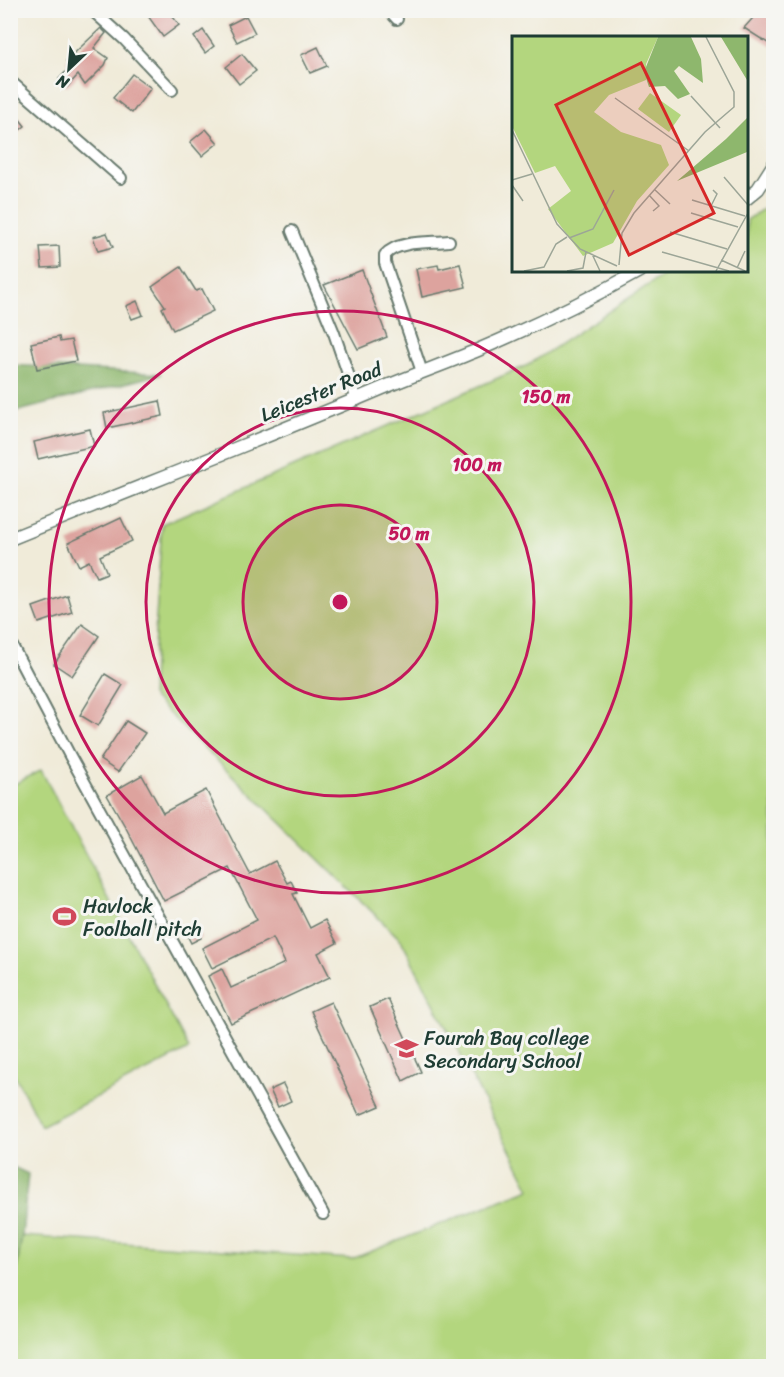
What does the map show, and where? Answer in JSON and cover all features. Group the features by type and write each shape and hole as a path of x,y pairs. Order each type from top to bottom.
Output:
{"street":[{"path":"92,10 124,39 172,90"},
{"path":"389,10 397,20"},
{"path":"10,81 121,178"},
{"path":"748,198 758,189 774,164"},
{"path":"292,231 334,333 357,400"},
{"path":"422,372 385,263 385,255 390,249 401,246 449,241"},
{"name":"Leicester Road","path":"10,539 478,350 559,313 637,272"},
{"path":"10,642 70,756 323,1214"}],"green space":[{"path":"773,202 773,1366 11,1366 11,1304 22,1236 352,1259 530,1189 401,940 151,696 162,524 528,365 668,272 748,272 748,219"},
{"path":"11,365 161,374 11,413"},
{"name":"Havlock Foolball pitch","path":"41,770 189,1049 41,1126 11,1068 11,786"},
{"path":"11,1166 28,1174 22,1236 11,1304"}],"building":[{"path":"156,10 168,10 179,25 163,37 148,16"},
{"path":"760,10 774,19 774,47 744,28"},
{"path":"246,16 255,33 237,42 228,25"},
{"path":"101,28 106,33 94,48 108,58 105,65 85,85 78,75 67,87 59,79 71,66 66,61"},
{"path":"203,30 214,46 205,53 194,37"},
{"path":"318,47 327,66 310,73 301,55"},
{"path":"242,54 256,71 239,84 226,67"},
{"path":"132,74 151,88 132,113 113,98"},
{"path":"10,107 25,126 15,134 10,128"},
{"path":"206,129 218,143 202,156 190,142"},
{"path":"107,233 113,247 98,251 93,237"},
{"path":"59,246 60,267 42,268 40,247"},
{"path":"460,264 466,287 422,297 416,269 438,265 439,269"},
{"path":"181,267 196,291 202,289 213,311 173,330 162,308 165,306 152,287"},
{"path":"362,270 387,337 358,349 324,285"},
{"path":"137,301 143,315 132,319 126,306"},
{"path":"59,337 60,342 71,340 76,361 37,369 31,343"},
{"path":"160,401 163,416 107,428 104,413"},
{"path":"90,429 94,446 38,459 34,442"},
{"path":"121,518 132,541 100,556 107,573 97,577 89,561 79,566 68,543"},
{"path":"67,595 72,612 39,623 33,607"},
{"path":"82,624 99,636 72,676 54,664"},
{"path":"105,674 123,685 98,726 80,715"},
{"path":"126,721 145,733 118,772 100,760"},
{"path":"142,775 163,813 206,790 250,874 275,861 287,883 291,881 297,893 293,894 310,928 325,920 337,943 318,953 330,977 231,1023 208,976 222,969 231,988 285,963 273,938 212,968 202,948 257,920 230,868 164,901 107,795"},
{"path":"195,926 201,938 191,943 185,931"},
{"path":"388,999 421,1072 403,1081 370,1007"},
{"path":"331,1002 380,1106 359,1115 311,1011"},
{"path":"283,1084 291,1101 278,1107 270,1090"}],"place":[{"name":"Havlock Foolball pitch","path":"65,917"},
{"name":"Fourah Bay college Secondary School","path":"406,1049"}]}
